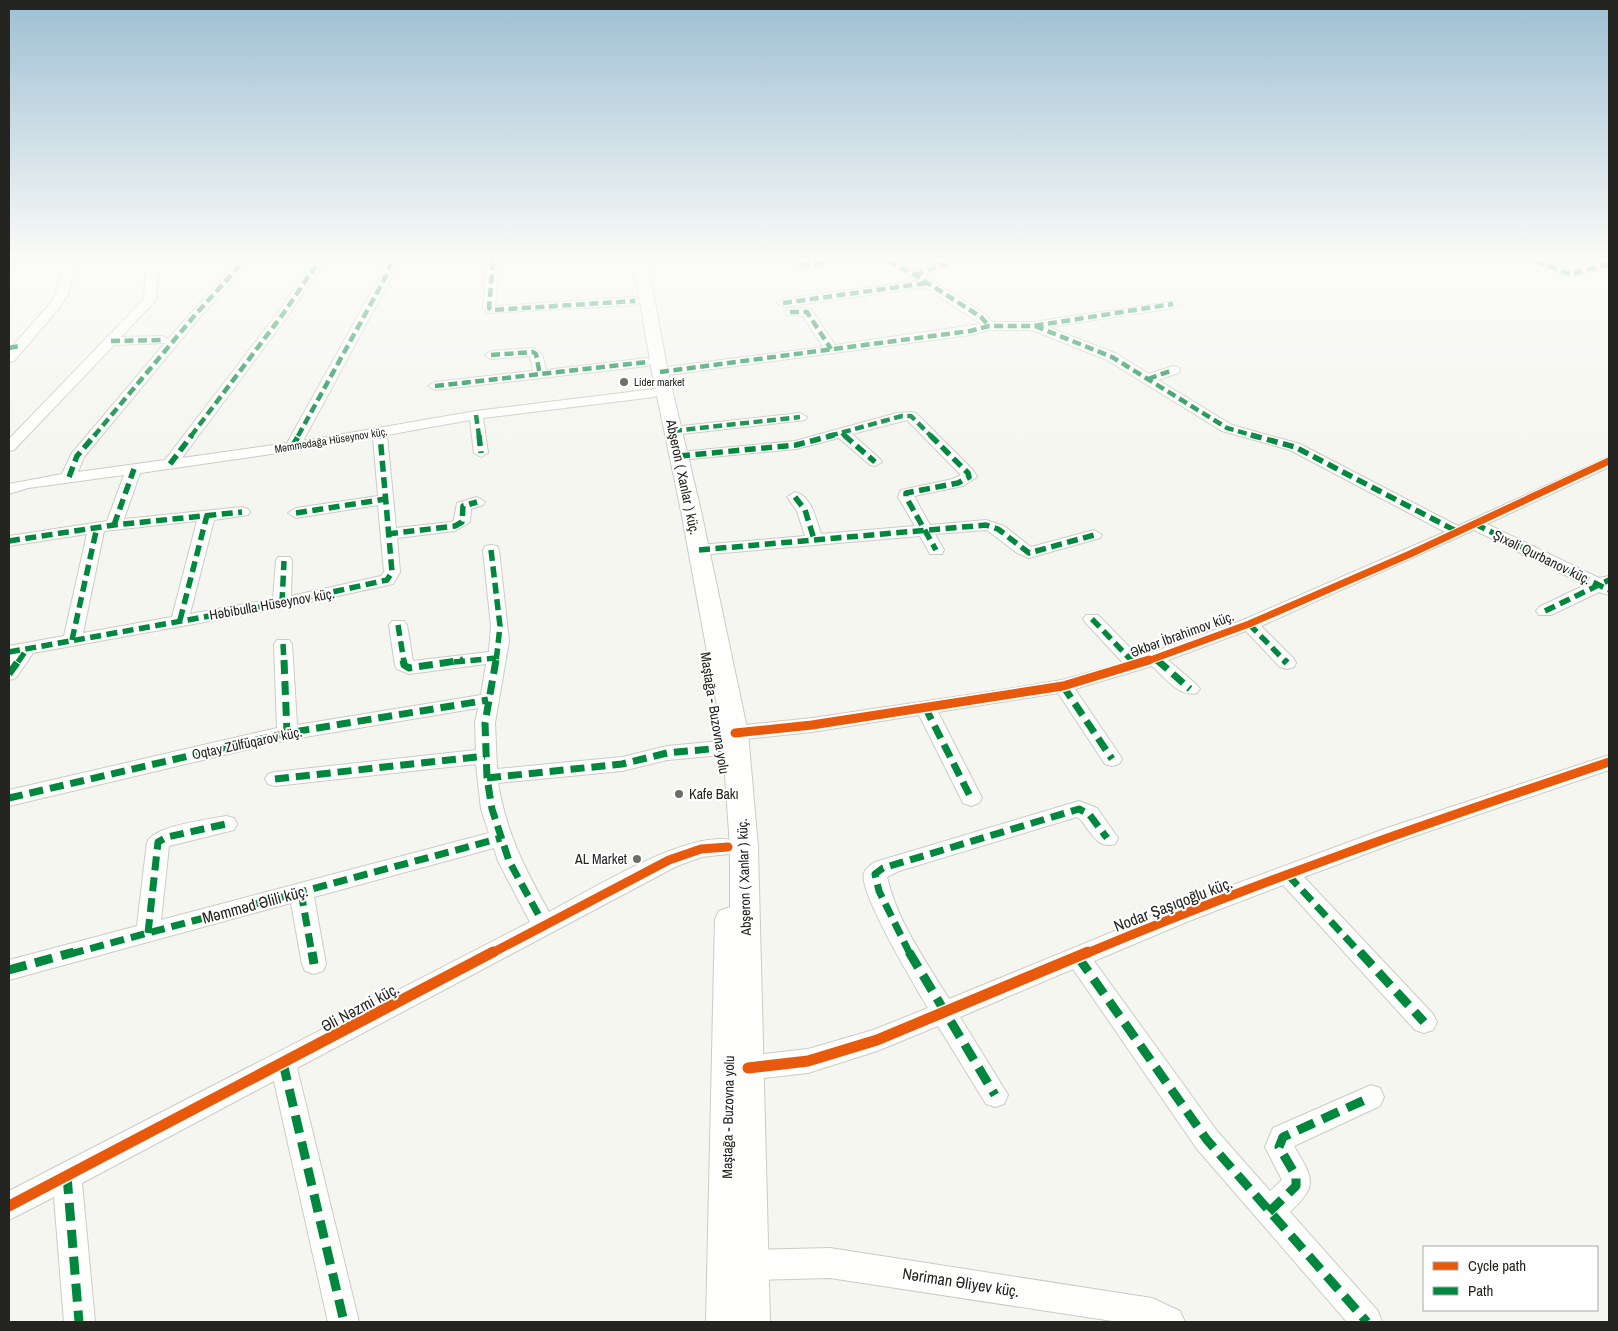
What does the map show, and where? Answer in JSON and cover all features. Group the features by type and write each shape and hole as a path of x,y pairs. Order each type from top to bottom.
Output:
{"main road":[{"name":"Maştağa - Buzovna yolu","path":"641,323 654,376 704,644 728,740 736,847 730,922 726,1322"},
{"name":"Abşeron ( Xanlar ) küç.","path":"648,323 654,376 676,444 699,550 728,740"},
{"name":"Abşeron ( Xanlar ) küç.","path":"736,847 748,1068 750,1322"}],"street":[{"path":"9,358 14,347 38,323"},
{"path":"9,447 127,323"},
{"path":"69,477 77,456 188,323"},
{"path":"170,464 276,323"},
{"path":"292,447 360,323"},
{"path":"814,323 831,349"},
{"path":"435,386 540,375 654,376 831,349 970,331 989,326 1033,326 1051,323"},
{"path":"1033,326 1099,350 1227,428 1295,447 1458,532"},
{"path":"111,341 162,340"},
{"path":"491,355 533,352 536,354 540,375"},
{"path":"1148,379 1172,370"},
{"name":"Məmmədağa Hüseynov küç.","path":"9,489 69,477 292,447 380,432 476,415 654,376"},
{"path":"476,415 481,453"},
{"path":"676,444 733,450 786,447 902,416 911,416 968,473 969,477 958,483 906,493 906,498 936,550"},
{"path":"676,444 800,417"},
{"name":"Həbibulla Hüseynov küç.","path":"18,650 282,603 387,580 392,572 387,534 380,432"},
{"path":"842,433 875,462"},
{"name":"Əkbər İbrahimov küç.","path":"728,740 1063,686 1136,665 1249,624 1458,532 1609,462"},
{"path":"72,640 106,526 134,469"},
{"path":"795,497 805,510 814,539"},
{"path":"296,512 386,499"},
{"path":"387,534 455,526 462,522 463,506 477,502"},
{"path":"9,541 106,526 242,512"},
{"path":"180,620 207,515"},
{"name":"Şıxəli Qurbanov küç.","path":"1475,524 1606,585"},
{"path":"699,550 925,529 994,526 1029,553 1094,535"},
{"path":"491,550 500,626 488,700 485,756 487,778 492,809 501,838 517,878 544,926"},
{"path":"282,603 284,561"},
{"path":"1545,611 1606,585"},
{"path":"1092,619 1136,665"},
{"path":"1249,624 1288,663"},
{"path":"398,625 404,665 409,668 473,659 496,658"},
{"path":"283,644 287,733"},
{"path":"9,674 18,650"},
{"path":"1155,659 1190,689"},
{"path":"1063,686 1112,759"},
{"name":"Oqtay Zülfüqarov küç.","path":"9,798 287,733 488,700"},
{"path":"925,707 971,798"},
{"path":"487,778 509,774 622,764 728,740"},
{"path":"275,779 485,756"},
{"name":"Nodar Şaşıqoğlu küç.","path":"748,1068 808,1061 848,1051 1181,914 1395,834 1609,762"},
{"path":"995,1095 907,948 874,883 875,874 895,864 1079,809 1089,814 1108,838"},
{"path":"148,933 158,842 167,837 226,824"},
{"name":"Məmməd Əlili küç.","path":"9,970 501,838"},
{"name":"Əli Nəzmi küç.","path":"9,1206 669,860 701,849 736,847"},
{"path":"1288,875 1424,1022"},
{"path":"301,892 314,964"},
{"path":"1078,957 1207,1140 1368,1322"},
{"path":"283,1063 344,1322"},
{"path":"1269,1212 1296,1186 1296,1176 1279,1147 1284,1137 1371,1097"},
{"path":"68,1176 79,1322"},
{"name":"Nəriman Əliyev küç.","path":"750,1265 830,1263 858,1266 1133,1309 1152,1313 1169,1322"}],"marked path":[{"path":"69,477 77,456 188,323"},
{"path":"170,464 276,323"},
{"path":"292,447 360,323"},
{"path":"814,323 831,349"},
{"path":"660,372 970,331 989,326 1033,326 1051,323"},
{"path":"1035,326 1112,357 1227,428 1295,447 1458,532"},
{"path":"111,341 162,340"},
{"path":"9,348 19,346"},
{"path":"491,355 533,352 536,354 540,375"},
{"path":"435,386 647,362"},
{"path":"1148,379 1173,370"},
{"path":"476,415 481,453"},
{"path":"679,456 796,445 902,416 911,416 968,473 969,477 958,483 906,493 906,497 936,550"},
{"path":"673,431 800,417"},
{"path":"9,652 282,603 387,580 392,572 380,433"},
{"path":"842,433 875,462"},
{"path":"114,525 134,469"},
{"path":"795,497 805,510 814,539"},
{"path":"296,513 386,499"},
{"path":"387,534 455,526 462,522 463,506 477,502"},
{"path":"9,541 114,525 242,512"},
{"path":"180,620 207,515"},
{"path":"1475,524 1609,590"},
{"path":"699,550 986,525 998,529 1029,553 1094,535"},
{"path":"72,640 97,527"},
{"path":"491,550 500,641 485,723 487,778 492,809 509,861 544,925"},
{"path":"282,603 284,561"},
{"path":"1545,611 1609,580"},
{"path":"1092,619 1136,665"},
{"path":"1249,624 1287,663"},
{"path":"398,625 404,665 409,668 473,659 496,658"},
{"path":"283,644 287,733"},
{"path":"9,674 27,649"},
{"path":"1155,659 1190,689"},
{"path":"1063,686 1112,759"},
{"path":"9,798 287,733 488,700"},
{"path":"925,707 971,798"},
{"path":"487,778 509,774 622,764 667,753 721,748"},
{"path":"275,779 485,756"},
{"path":"995,1095 906,948 879,891 875,874 883,868 895,864 1079,809 1089,814 1107,838"},
{"path":"148,933 158,842 167,837 226,824"},
{"path":"9,970 501,838"},
{"path":"1288,875 1424,1022"},
{"path":"301,892 314,964"},
{"path":"1078,957 1207,1140 1367,1322"},
{"path":"283,1063 344,1322"},
{"path":"1269,1212 1296,1186 1296,1176 1279,1147 1283,1137 1371,1097"},
{"path":"67,1176 79,1322"}],"cycle path":[{"path":"735,733 812,725 1063,686 1136,665 1249,624 1410,554 1609,461"},
{"path":"748,1068 808,1061 877,1040 1181,914 1395,834 1609,762"},
{"path":"9,1206 669,860 701,849 728,847"}],"place":[{"name":"Lider market","path":"624,382"},
{"name":"Kafe Bakı","path":"679,794"},
{"name":"AL Market","path":"637,859"}]}
